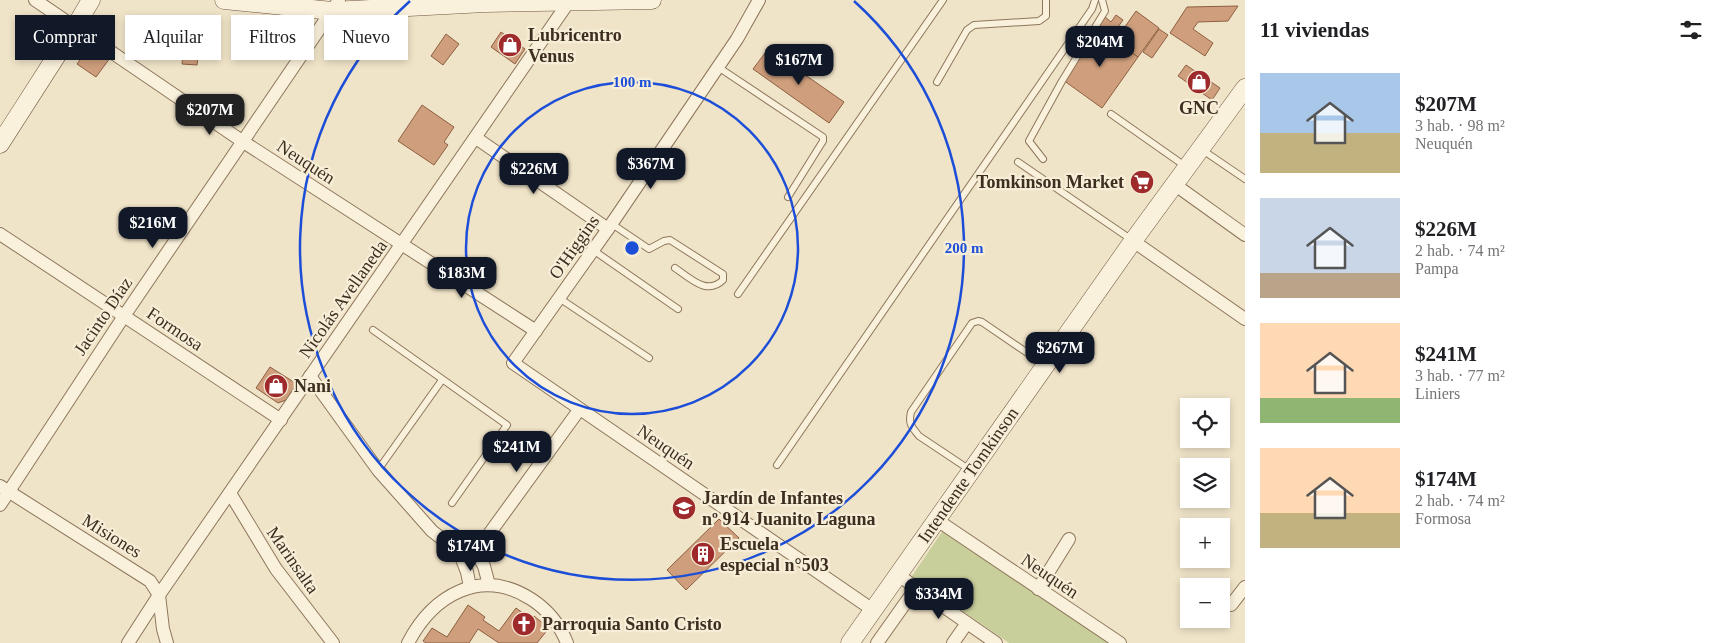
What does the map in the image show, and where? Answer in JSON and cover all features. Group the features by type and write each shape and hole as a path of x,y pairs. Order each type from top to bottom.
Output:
{"street":[{"name":"Neuquén","path":"36,0 58,15"},
{"path":"82,15 91,0"},
{"path":"224,0 335,5 652,0"},
{"name":"O'Higgins","path":"513,363 610,226 718,67 750,19 759,0"},
{"name":"Nicolás Avellaneda","path":"128,643 159,595 570,1"},
{"name":"Jacinto Díaz","path":"0,505 4,489 335,5"},
{"name":"Neuquén","path":"115,54 242,141 536,331"},
{"path":"0,144 54,60"},
{"name":"Intendente Tomkinson","path":"850,643 1133,241 1245,88"},
{"path":"476,138 610,226"},
{"path":"1174,184 1245,235"},
{"name":"Formosa","path":"0,234 281,420"},
{"path":"1133,241 1245,319"},
{"name":"Neuquén","path":"513,363 873,610"},
{"path":"310,376 378,470 432,531 459,552 467,572 470,588"},
{"path":"476,552 580,410"},
{"name":"Misiones","path":"4,489 150,581 159,595"},
{"name":"Marinsalta","path":"230,493 276,569 333,643"},
{"name":"Neuquén","path":"937,520 1120,643"},
{"path":"1038,589 1070,539"},
{"path":"459,552 476,552"},
{"path":"476,552 484,566 488,585"},
{"path":"898,575 996,643"},
{"path":"408,643 416,628 433,609 454,594 470,588 488,585 507,588 524,595 539,605 553,618 568,643"},
{"path":"1231,605 1245,587"},
{"path":"877,643 916,588"},
{"path":"159,595 162,629 167,643"},
{"path":"953,643 967,623"}],"lane":[{"path":"738,294 943,0"},
{"path":"938,82 967,30 974,25 1040,21 1046,16 1046,0"},
{"path":"777,465 1092,9 1095,0"},
{"path":"1043,159 1029,141 1030,137 1105,12 1102,0"},
{"path":"718,67 822,137 822,141 788,197"},
{"path":"1111,114 1186,167"},
{"path":"1200,148 1245,179"},
{"path":"1018,162 1133,241"},
{"path":"610,226 649,249 670,240 723,274 724,280 710,288 700,285 675,268"},
{"path":"593,250 678,309"},
{"path":"559,298 649,358"},
{"path":"971,471 919,436 909,420 911,412 972,323 982,322 1046,366"},
{"path":"373,330 506,425 452,503"},
{"path":"378,470 442,380"}],"green space":[{"path":"944,529 1110,643 1009,643 912,576"}],"building":[{"path":"1238,6 1228,21 1198,22 1193,29 1213,43 1205,56 1170,33 1187,7"},
{"path":"1136,11 1159,28 1138,57 1115,41"},
{"path":"1116,15 1123,20 1110,38 1096,27 1104,16 1111,22"},
{"path":"1098,29 1138,57 1102,108 1063,80"},
{"path":"1159,29 1168,35 1152,58 1143,52"},
{"path":"501,32 525,49 515,64 491,47"},
{"path":"446,34 459,44 443,65 431,56"},
{"path":"768,49 844,102 829,123 753,69"},
{"path":"80,60 109,60 96,77 77,64"},
{"path":"182,60 198,60 197,65 182,64"},
{"name":"GNC","path":"1186,65 1220,88 1212,100 1178,76"},
{"path":"422,105 454,127 444,142 448,145 434,165 398,141"},
{"name":"Nani","path":"270,367 297,384 286,400 278,403 256,388"},
{"name":"Escuela especial n°503","path":"719,519 739,538 686,590 667,570"},
{"name":"Parroquia Santo Cristo","path":"468,605 485,617 483,620 499,631 516,608 531,619 534,616 549,628 537,643 499,643 478,629 469,643 426,643 423,641 432,628 447,637"}],"place":[{"name":"Lubricentro Venus","path":"510,45"},
{"name":"GNC","path":"1199,82"},
{"name":"Tomkinson Market","path":"1142,182"},
{"name":"Nani","path":"276,386"},
{"name":"Jardín de Infantes nº 914 Juanito Laguna","path":"684,508"},
{"name":"Escuela especial n°503","path":"703,554"},
{"name":"Parroquia Santo Cristo","path":"524,624"}]}
